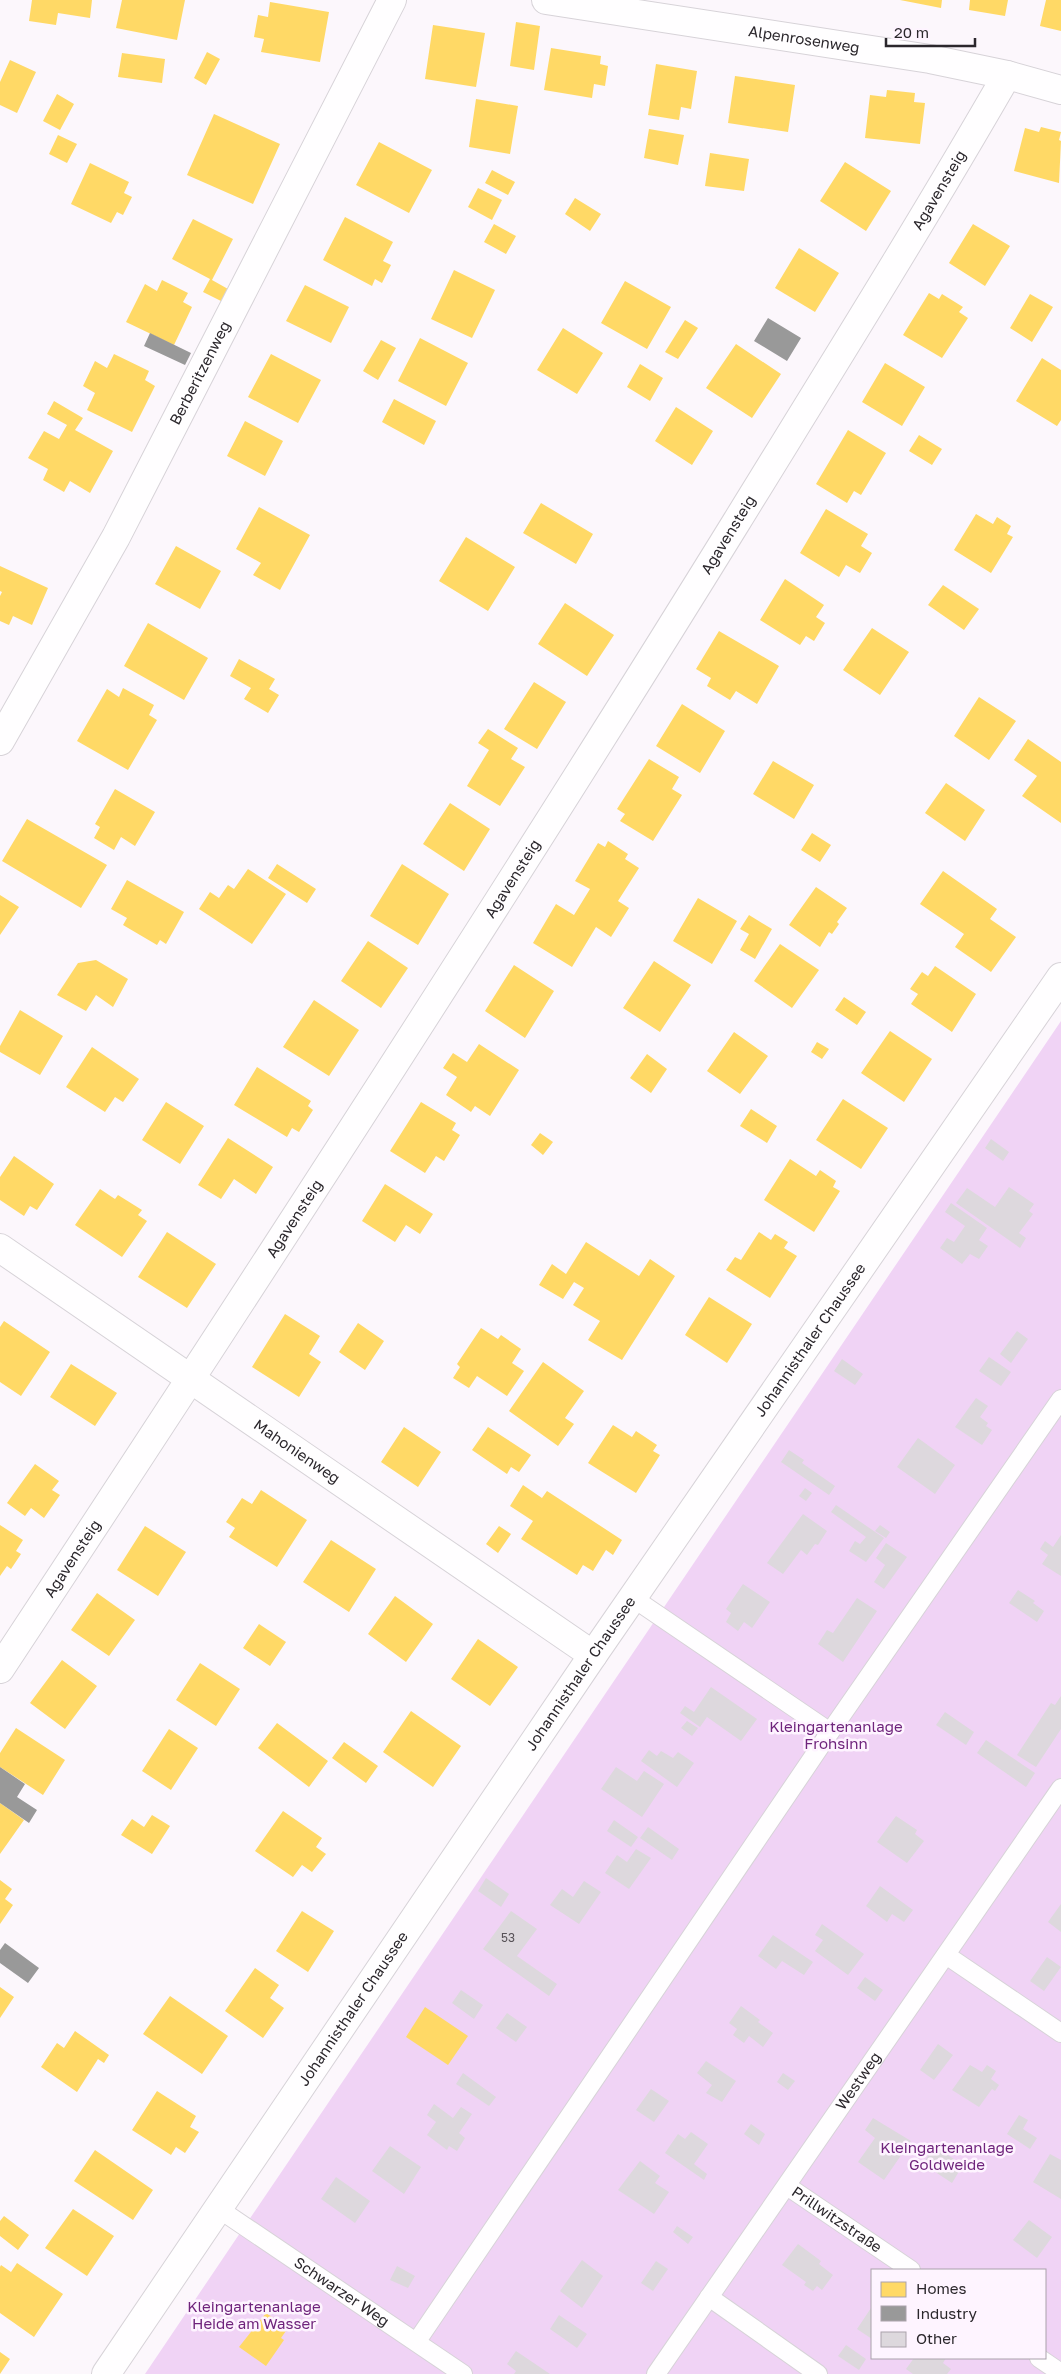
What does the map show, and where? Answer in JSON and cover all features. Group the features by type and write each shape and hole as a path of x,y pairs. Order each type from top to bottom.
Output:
{"street":[{"name":"Berberitzenweg","path":"0,741 116,537 392,0"},
{"name":"Alpenrosenweg","path":"546,0 930,59 1061,90"},
{"name":"Agavensteig","path":"0,1669 192,1379 596,750 932,205 1008,76"},
{"name":"Johannisthaler Chaussee","path":"106,2374 593,1655 1061,977"},
{"name":"Mahonienweg","path":"0,1248 593,1655"}],"lane":[{"path":"417,2341 830,1732 1061,1398"},
{"path":"632,1598 830,1732"},
{"name":"Westweg","path":"656,2374 1061,1788"},
{"path":"946,1955 1061,2033"},
{"name":"Prillwitzstraße","path":"787,2186 910,2269"},
{"name":"Schwarzer Weg","path":"219,2209 417,2341 463,2374"},
{"path":"709,2297 818,2374"},
{"path":"1040,2359 1061,2373"}],"green space":[{"name":"Kleingartenanlage Frohsinn","path":"1061,1021 1061,2374 145,2374"}],"building: Homes":[{"path":"32,0 92,0 90,18 58,13 56,25 29,21"},
{"path":"122,0 185,0 177,40 116,28"},
{"path":"900,0 942,0 941,8"},
{"path":"970,0 1008,0 1005,16 969,10"},
{"path":"1046,0 1061,0 1061,31 1040,26"},
{"path":"270,2 329,12 320,62 261,52 264,39 254,37 258,15 268,17"},
{"path":"516,22 540,26 534,70 510,66"},
{"path":"433,25 485,33 476,87 425,79"},
{"path":"551,48 601,56 600,64 608,66 605,86 594,84 592,98 544,90"},
{"path":"207,52 220,59 206,85 194,78"},
{"path":"122,53 165,59 162,83 118,77"},
{"path":"10,60 36,72 17,113 0,105 0,82"},
{"path":"656,64 697,71 691,109 681,107 679,120 648,115"},
{"path":"735,76 795,85 788,132 728,123"},
{"path":"887,90 915,93 914,102 925,103 920,144 865,138 870,95 886,97"},
{"path":"57,94 74,104 60,130 43,121"},
{"path":"476,99 518,106 510,154 469,147"},
{"path":"214,114 280,144 253,204 187,175"},
{"path":"1041,127 1061,132 1059,140 1061,141 1059,183 1014,171 1025,128 1039,132"},
{"path":"649,129 684,135 678,165 644,158"},
{"path":"58,135 77,144 67,163 49,154"},
{"path":"379,142 432,170 409,213 356,185"},
{"path":"710,153 749,159 744,191 705,186"},
{"path":"845,162 891,191 866,231 820,201"},
{"path":"90,163 129,182 124,193 132,197 123,215 117,212 111,223 71,204"},
{"path":"492,170 515,182 508,195 485,183"},
{"path":"478,188 502,200 492,220 468,207"},
{"path":"575,198 601,214 590,231 565,214"},
{"path":"345,217 393,242 383,261 391,265 382,283 375,279 372,286 323,260"},
{"path":"193,219 233,239 212,280 228,289 221,301 203,292 210,279 172,259"},
{"path":"494,224 516,236 506,254 484,242"},
{"path":"973,224 1010,246 985,286 949,263"},
{"path":"799,248 839,273 815,312 775,288"},
{"path":"454,270 495,290 472,338 431,319"},
{"path":"162,280 188,293 183,302 192,307 174,345 126,322 145,284 157,291"},
{"path":"625,281 671,307 647,349 601,323"},
{"path":"305,285 349,307 331,343 286,321"},
{"path":"929,293 939,299 942,294 963,307 959,312 968,318 942,358 903,335"},
{"path":"1030,294 1053,307 1032,342 1010,328"},
{"path":"685,320 698,328 678,359 665,352"},
{"path":"563,328 603,353 577,394 537,370"},
{"path":"420,338 468,363 446,406 398,381"},
{"path":"381,340 396,348 378,380 363,371"},
{"path":"736,344 781,374 752,418 706,388"},
{"path":"114,354 149,371 145,380 155,386 132,432 87,410 95,393 83,386 95,361 107,368"},
{"path":"271,354 321,380 298,423 248,397"},
{"path":"1042,358 1061,370 1061,420 1057,426 1016,401"},
{"path":"885,363 925,387 902,426 862,402"},
{"path":"640,364 663,378 650,401 627,387"},
{"path":"394,399 436,421 424,445 382,422"},
{"path":"54,401 83,418 75,430 113,451 90,493 70,481 64,492 43,480 48,469 28,458 44,431 59,439 67,425 47,414"},
{"path":"676,407 713,431 692,465 655,441"},
{"path":"245,421 283,441 265,476 227,456"},
{"path":"848,430 886,453 861,495 854,491 847,503 816,484"},
{"path":"919,435 942,449 932,465 909,451"},
{"path":"541,503 593,534 576,564 523,533"},
{"path":"259,507 310,535 280,590 253,575 261,563 236,549"},
{"path":"826,509 868,534 861,546 872,553 860,573 846,565 839,577 800,553"},
{"path":"976,514 993,524 997,517 1011,526 1007,534 1013,537 991,573 954,550"},
{"path":"466,537 515,567 488,611 439,581"},
{"path":"176,546 221,571 200,609 155,584"},
{"path":"0,566 48,588 32,625 13,616 9,625 0,621 0,596 2,592 0,591"},
{"path":"785,579 824,605 816,617 825,623 814,641 806,636 800,645 760,620"},
{"path":"943,585 979,609 964,630 928,605"},
{"path":"565,603 614,635 587,676 538,644"},
{"path":"148,623 208,658 184,700 124,666"},
{"path":"872,628 909,652 880,695 843,670"},
{"path":"719,631 779,666 757,704 736,691 730,700 707,686 711,678 696,669"},
{"path":"239,659 275,679 269,689 279,695 268,713 244,699 251,688 230,676"},
{"path":"534,682 566,702 537,749 504,729"},
{"path":"123,688 154,705 149,715 157,720 128,770 77,741 107,689 119,697"},
{"path":"979,697 1016,721 989,760 954,736"},
{"path":"682,704 725,731 700,773 656,746"},
{"path":"488,729 518,748 511,759 525,767 500,806 467,786 489,750 478,743"},
{"path":"1028,739 1061,762 1061,823 1022,796 1037,776 1014,760"},
{"path":"649,759 679,777 672,789 682,795 653,841 620,821 625,814 617,809"},
{"path":"773,761 814,785 794,819 753,794"},
{"path":"946,783 985,810 965,841 925,813"},
{"path":"115,789 155,812 135,846 121,837 114,850 94,838 100,827 95,824"},
{"path":"450,803 490,829 464,871 423,844"},
{"path":"27,819 107,865 81,908 2,861"},
{"path":"812,833 831,845 820,862 801,850"},
{"path":"608,841 628,854 625,859 639,868 618,901 629,908 611,937 596,927 572,967 533,943 556,904 574,915 590,889 575,881 598,843 605,847"},
{"path":"277,864 316,889 307,903 268,878"},
{"path":"402,864 449,894 418,945 370,916"},
{"path":"248,869 286,894 252,944 199,909 210,892 219,898 228,885 234,889"},
{"path":"943,871 997,909 990,919 1016,937 991,972 955,947 964,934 920,904"},
{"path":"127,880 184,912 166,944 160,940 157,945 123,925 127,918 111,909"},
{"path":"816,887 847,908 837,922 839,924 832,934 829,932 820,947 789,925"},
{"path":"0,895 19,907 0,935"},
{"path":"698,898 737,921 712,964 673,941"},
{"path":"749,915 772,929 755,959 740,950 749,934 740,929"},
{"path":"368,941 408,968 381,1008 341,981"},
{"path":"780,944 819,970 792,1008 754,981"},
{"path":"96,960 128,979 113,1007 96,995 86,1011 57,995 78,963"},
{"path":"654,961 691,985 660,1032 623,1008"},
{"path":"514,965 554,991 525,1038 485,1011"},
{"path":"935,966 976,994 952,1032 911,1004 918,994 910,989 922,972 928,976"},
{"path":"844,997 866,1012 857,1025 835,1010"},
{"path":"314,1000 359,1030 329,1076 283,1047"},
{"path":"20,1010 63,1036 40,1075 0,1052 0,1046"},
{"path":"890,1031 932,1059 904,1102 861,1073"},
{"path":"734,1032 768,1056 740,1094 707,1071"},
{"path":"817,1042 829,1049 822,1059 811,1052"},
{"path":"479,1044 519,1070 490,1116 475,1106 471,1112 446,1095 457,1077 443,1068 453,1053 467,1062"},
{"path":"92,1047 139,1079 123,1102 115,1097 105,1112 66,1087"},
{"path":"647,1054 667,1069 651,1093 630,1078"},
{"path":"257,1067 311,1101 308,1106 313,1110 299,1132 292,1128 287,1137 234,1105"},
{"path":"843,1099 888,1128 861,1169 816,1140"},
{"path":"166,1102 204,1126 180,1164 142,1140"},
{"path":"421,1102 456,1123 452,1130 460,1135 444,1161 436,1156 425,1173 390,1151"},
{"path":"751,1109 777,1126 767,1143 740,1126"},
{"path":"540,1133 553,1142 543,1155 531,1145"},
{"path":"228,1138 273,1167 256,1194 234,1179 221,1199 198,1185"},
{"path":"14,1156 54,1184 37,1210 30,1206 24,1216 0,1200 0,1177"},
{"path":"790,1159 816,1176 820,1170 836,1181 833,1187 840,1191 814,1232 764,1200"},
{"path":"385,1184 433,1214 420,1234 406,1225 395,1242 362,1221"},
{"path":"100,1189 115,1199 118,1195 142,1210 138,1215 147,1221 122,1257 75,1225"},
{"path":"167,1232 216,1264 187,1308 138,1277"},
{"path":"759,1232 771,1240 775,1234 788,1242 784,1248 797,1256 770,1298 726,1270 735,1257 741,1260"},
{"path":"586,1242 639,1276 650,1259 675,1276 622,1360 588,1340 600,1321 573,1305 584,1288 574,1282 563,1299 539,1285 552,1264 566,1274"},
{"path":"709,1297 752,1324 727,1363 685,1335"},
{"path":"285,1314 320,1336 309,1354 321,1362 299,1397 252,1367"},
{"path":"4,1321 50,1352 21,1396 0,1382 0,1327"},
{"path":"358,1323 384,1341 365,1370 339,1352"},
{"path":"481,1328 498,1339 501,1335 521,1349 512,1363 524,1371 507,1396 477,1376 469,1388 453,1378 460,1367 457,1364"},
{"path":"543,1362 584,1391 565,1418 574,1424 558,1446 509,1411"},
{"path":"71,1364 117,1393 95,1426 50,1397"},
{"path":"613,1425 632,1437 636,1431 657,1445 653,1451 660,1455 636,1493 588,1463"},
{"path":"404,1427 441,1452 418,1487 381,1462"},
{"path":"488,1427 531,1455 519,1472 511,1467 507,1474 472,1450"},
{"path":"35,1464 59,1481 52,1490 60,1495 44,1518 31,1508 25,1516 7,1503"},
{"path":"523,1485 542,1498 547,1491 622,1540 613,1555 606,1550 593,1571 583,1565 577,1575 521,1539 533,1521 510,1506"},
{"path":"261,1490 307,1520 277,1567 229,1537 235,1528 226,1522 242,1498 252,1504"},
{"path":"0,1525 23,1540 16,1551 21,1554 11,1569 7,1566 0,1576"},
{"path":"145,1526 186,1552 158,1596 117,1570"},
{"path":"499,1526 511,1534 498,1553 486,1544"},
{"path":"331,1540 376,1569 349,1612 303,1582"},
{"path":"97,1593 135,1620 109,1656 71,1630"},
{"path":"395,1596 433,1624 406,1662 368,1634"},
{"path":"259,1624 286,1642 270,1666 243,1648"},
{"path":"478,1639 518,1667 490,1706 451,1679"},
{"path":"62,1660 97,1686 65,1729 30,1703"},
{"path":"200,1663 240,1689 216,1726 176,1700"},
{"path":"411,1711 461,1746 433,1787 383,1752"},
{"path":"277,1723 328,1761 309,1787 258,1748"},
{"path":"16,1728 65,1760 43,1795 0,1767 0,1753"},
{"path":"169,1729 198,1748 171,1790 142,1771"},
{"path":"344,1742 378,1766 366,1783 332,1758"},
{"path":"0,1803 24,1820 0,1854"},
{"path":"283,1811 322,1838 316,1847 326,1854 312,1872 302,1865 293,1877 255,1851"},
{"path":"152,1815 170,1826 152,1854 121,1835 132,1819 144,1827"},
{"path":"0,1880 12,1889 5,1899 13,1905 0,1924"},
{"path":"302,1911 334,1931 308,1972 276,1951"},
{"path":"255,1968 279,1985 270,1998 284,2008 263,2038 225,2011"},
{"path":"0,1987 14,1997 0,2018"},
{"path":"170,1996 228,2036 202,2074 143,2034"},
{"path":"425,2007 468,2036 448,2065 406,2037"},
{"path":"75,2031 109,2055 104,2063 98,2059 77,2092 41,2067 57,2043 64,2048"},
{"path":"157,2091 196,2116 190,2127 199,2132 185,2153 176,2147 171,2155 132,2130"},
{"path":"95,2150 153,2190 133,2220 74,2181"},
{"path":"73,2209 114,2236 87,2276 45,2248"},
{"path":"4,2216 29,2235 18,2250 0,2236 0,2221"},
{"path":"17,2263 63,2294 34,2337 0,2313 0,2267 1,2265 11,2272"},
{"path":"266,2313 288,2328 281,2338 284,2340 266,2366 239,2347"},
{"path":"0,2352 10,2359 0,2374"}],"building: Industry":[{"path":"768,318 801,338 787,361 754,341"},
{"path":"150,333 191,353 185,365 144,346"},
{"path":"0,1767 25,1784 17,1797 37,1810 29,1823 0,1803"},
{"path":"5,1943 39,1968 28,1983 0,1963 0,1950"}],"building: Other":[{"path":"991,1139 1009,1152 1003,1161 985,1148"},
{"path":"1009,1187 1034,1204 1029,1211 1033,1214 1019,1233 1026,1238 1020,1248 956,1203 967,1188 995,1207"},
{"path":"951,1203 987,1228 979,1240 988,1246 979,1259 970,1254 962,1264 940,1248 947,1238 954,1242 965,1226 945,1212"},
{"path":"1017,1331 1028,1339 1011,1363 1000,1354"},
{"path":"989,1357 1011,1372 1001,1386 979,1371"},
{"path":"842,1359 863,1374 855,1385 834,1371"},
{"path":"976,1398 988,1406 980,1417 988,1423 986,1426 992,1430 982,1445 955,1427"},
{"path":"918,1438 955,1465 935,1494 897,1467"},
{"path":"789,1450 804,1460 802,1463 835,1486 829,1495 781,1462"},
{"path":"805,1488 812,1493 806,1501 799,1496"},
{"path":"836,1505 884,1538 866,1562 849,1551 855,1541 860,1544 866,1537 831,1512"},
{"path":"803,1514 827,1531 818,1545 815,1544 807,1555 801,1550 783,1574 767,1563"},
{"path":"880,1525 890,1532 886,1538 875,1531"},
{"path":"1061,1535 1061,1576 1042,1564 1048,1555 1040,1549 1045,1541 1053,1547"},
{"path":"886,1543 907,1557 884,1589 874,1582 885,1565 876,1558"},
{"path":"743,1584 770,1602 752,1628 744,1622 738,1631 726,1622 731,1613 726,1609"},
{"path":"1018,1590 1035,1601 1033,1603 1044,1611 1037,1622 1009,1603"},
{"path":"857,1598 877,1611 843,1662 818,1644 827,1630 833,1633"},
{"path":"711,1687 757,1719 741,1741 707,1717 700,1727 680,1713 685,1706 694,1712"},
{"path":"1061,1696 1061,1729 1036,1767 1017,1755 1051,1703 1055,1705"},
{"path":"945,1712 974,1732 966,1745 936,1725"},
{"path":"687,1721 698,1728 692,1736 681,1728"},
{"path":"986,1740 1035,1773 1026,1787 977,1753"},
{"path":"649,1750 657,1756 661,1751 673,1758 678,1752 694,1763 677,1787 641,1761"},
{"path":"616,1767 637,1781 644,1771 664,1784 642,1817 601,1789"},
{"path":"896,1816 917,1830 915,1834 924,1841 907,1863 877,1842"},
{"path":"614,1820 638,1837 631,1847 607,1831"},
{"path":"648,1827 679,1849 672,1860 640,1838"},
{"path":"636,1849 651,1858 629,1889 605,1873 617,1855 627,1862"},
{"path":"486,1878 509,1894 501,1907 478,1891"},
{"path":"584,1881 601,1892 579,1924 550,1905 562,1889 573,1897"},
{"path":"880,1886 913,1910 904,1922 892,1914 887,1922 866,1906"},
{"path":"1061,1904 1061,1932 1048,1922"},
{"path":"511,1911 537,1929 517,1956 557,1984 549,1996 483,1949"},
{"path":"822,1924 864,1954 848,1975 815,1951 823,1940 815,1935"},
{"path":"773,1935 813,1962 804,1975 782,1961 776,1969 758,1956"},
{"path":"1047,1957 1061,1967 1044,1991 1030,1981"},
{"path":"865,1977 883,1990 875,2001 857,1988"},
{"path":"461,1990 483,2005 474,2019 452,2003"},
{"path":"741,2006 760,2020 758,2022 773,2033 763,2047 749,2036 744,2043 733,2035 737,2029 729,2023"},
{"path":"507,2013 527,2027 516,2042 496,2028"},
{"path":"938,2044 953,2055 934,2080 920,2070"},
{"path":"706,2061 736,2081 722,2102 706,2093 712,2085 697,2073"},
{"path":"970,2065 982,2072 987,2065 996,2071 991,2079 999,2085 995,2091 992,2089 979,2107 952,2090"},
{"path":"463,2073 496,2097 489,2106 456,2084"},
{"path":"783,2073 795,2081 788,2090 777,2082"},
{"path":"651,2089 669,2101 654,2122 636,2110"},
{"path":"434,2104 453,2118 461,2107 472,2114 459,2133 465,2138 457,2151 449,2146 447,2150 427,2135 436,2122 427,2115"},
{"path":"1019,2115 1028,2120 1023,2129 1037,2138 1030,2149 1007,2134"},
{"path":"873,2118 911,2141 884,2180 858,2162 875,2138 865,2130"},
{"path":"751,2124 765,2134 759,2145 744,2134"},
{"path":"691,2132 708,2144 694,2164 707,2174 704,2180 665,2153 678,2134 685,2139"},
{"path":"390,2146 421,2167 404,2194 372,2171"},
{"path":"934,2146 963,2165 952,2183 923,2164"},
{"path":"1050,2154 1061,2160 1061,2199 1033,2182"},
{"path":"640,2161 660,2176 655,2183 669,2192 654,2214 618,2190"},
{"path":"336,2177 370,2201 355,2223 321,2199"},
{"path":"1029,2220 1052,2237 1037,2258 1013,2240"},
{"path":"677,2226 693,2237 688,2244 673,2232"},
{"path":"798,2244 821,2261 819,2264 833,2275 822,2290 817,2286 813,2291 804,2285 806,2282 782,2265"},
{"path":"582,2260 603,2276 582,2308 560,2291"},
{"path":"656,2261 668,2269 653,2291 641,2283"},
{"path":"397,2266 415,2276 408,2288 390,2280"},
{"path":"871,2308 871,2338 857,2329"},
{"path":"559,2315 587,2334 577,2348 550,2329"},
{"path":"846,2345 866,2359 859,2370 838,2356"},
{"path":"516,2351 550,2374 514,2374 516,2371 507,2364"},
{"path":"913,2359 945,2359 943,2363 951,2369 947,2374 913,2374 906,2369"}],"park label":[{"name":"Kleingartenanlage Goldweide","path":"947,2156"},
{"name":"Kleingartenanlage Heide am Wasser","path":"254,2316"}]}
